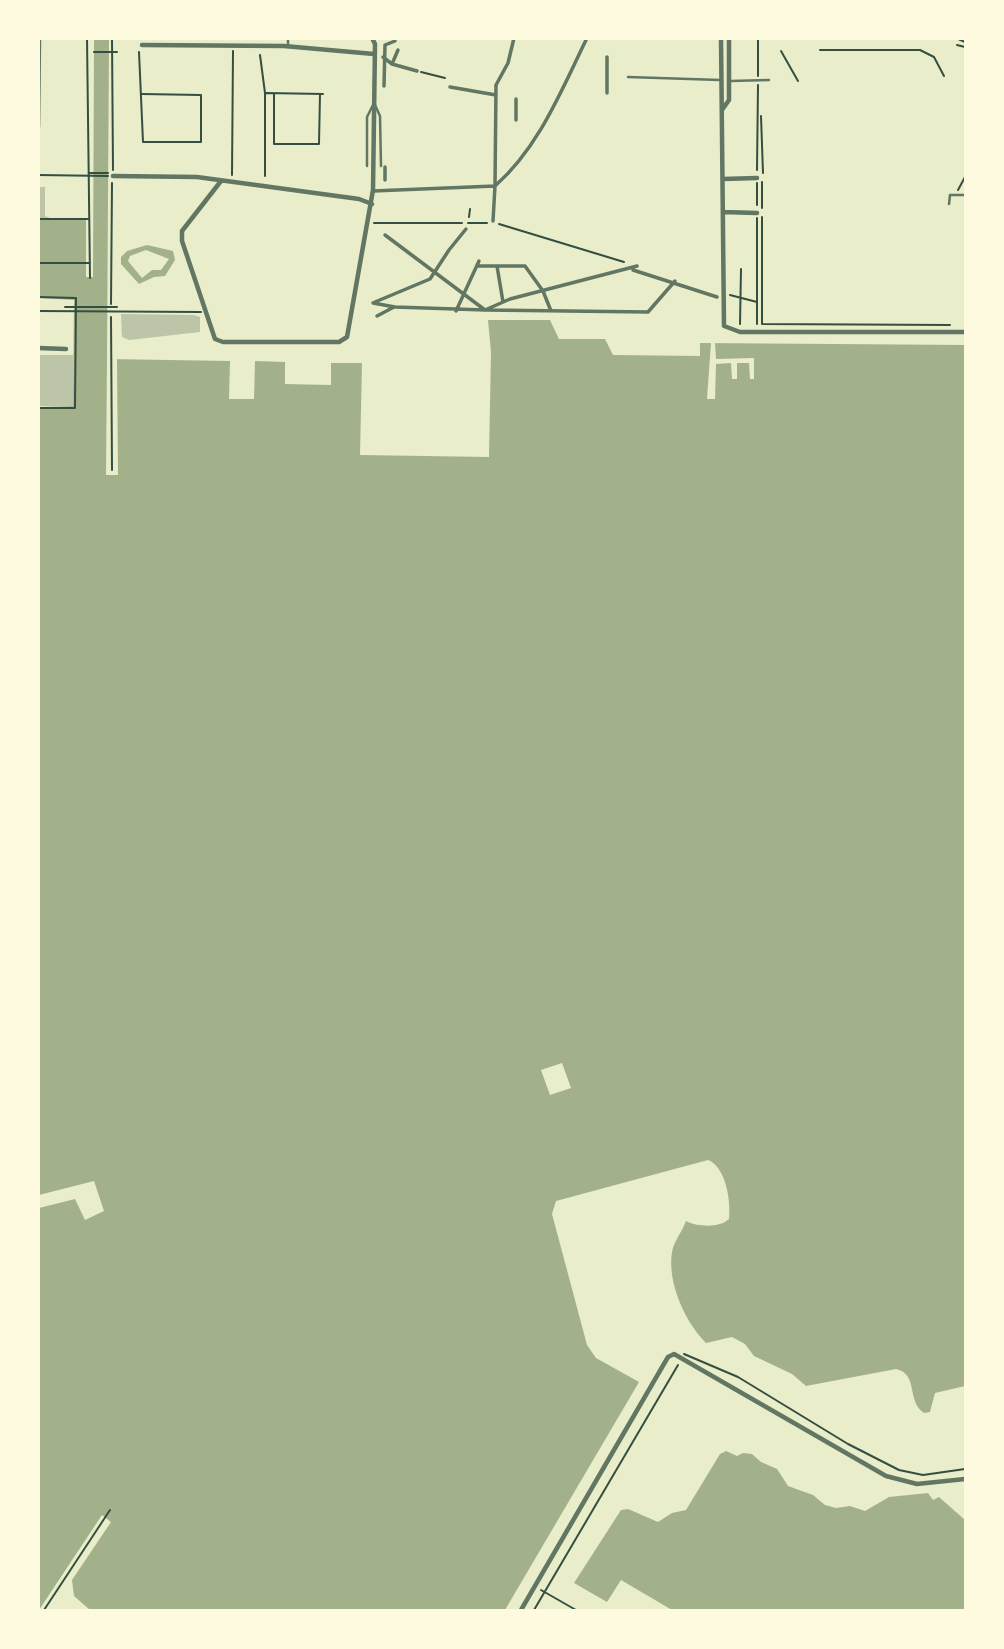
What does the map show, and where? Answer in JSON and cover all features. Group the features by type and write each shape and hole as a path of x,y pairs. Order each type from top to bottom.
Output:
{"street":[{"path":"38,127 39,38"},
{"path":"183,38 184,45"},
{"path":"221,181 182,231 182,241 215,339 223,342 339,342 347,337 351,328 372,204 373,41 380,38"},
{"path":"494,221 496,92 508,63 514,38"},
{"path":"373,191 495,186 518,165 551,113 587,38"},
{"path":"721,38 723,212 720,295 722,321 727,329 740,332 965,332"},
{"path":"722,110 729,100 729,38"},
{"path":"384,86 383,57 386,45 395,41"},
{"path":"142,45 288,47 374,54"},
{"path":"392,64 398,50"},
{"path":"383,57 392,64 417,71"},
{"path":"607,57 607,93"},
{"path":"450,88 496,92"},
{"path":"516,99 516,120"},
{"path":"383,167 385,180"},
{"path":"111,175 197,177 359,199 372,204"},
{"path":"723,179 757,178"},
{"path":"723,212 757,212"},
{"path":"466,229 430,279 373,303 456,311 648,312 674,281"},
{"path":"385,235 485,310"},
{"path":"456,311 478,263 497,266 511,263 525,266 543,291 551,311"},
{"path":"497,266 503,302"},
{"path":"485,310 503,302 635,268 720,295"},
{"path":"377,316 395,307"},
{"path":"38,348 66,349"},
{"path":"522,1611 668,1357 674,1354 684,1354 886,1476 917,1483 965,1479"}],"lane":[{"path":"288,38 288,47"},
{"path":"628,77 769,80"},
{"path":"367,166 367,117 374,102"},
{"path":"374,102 380,116 383,167"},
{"path":"949,204 950,195 965,195"}],"path":[{"path":"87,38 90,278"},
{"path":"111,304 112,38"},
{"path":"757,332 758,38"},
{"path":"956,38 965,42"},
{"path":"232,183 234,45"},
{"path":"957,45 965,47"},
{"path":"820,50 920,50 934,57 944,76"},
{"path":"781,51 798,81"},
{"path":"94,52 117,52"},
{"path":"139,52 143,142 201,142 201,95 142,93"},
{"path":"260,55 265,93 265,176"},
{"path":"417,71 445,78"},
{"path":"265,93 321,94 319,144 274,144 274,94"},
{"path":"761,116 762,324 956,325"},
{"path":"38,176 111,175"},
{"path":"953,195 965,177"},
{"path":"469,217 470,209"},
{"path":"38,219 89,219"},
{"path":"369,222 507,224 624,262"},
{"path":"38,263 90,264"},
{"path":"740,332 741,269"},
{"path":"720,295 757,302"},
{"path":"111,296 118,296"},
{"path":"38,311 117,309 205,312"},
{"path":"111,317 113,470"},
{"path":"534,1611 684,1354 738,1377 848,1444 898,1470 923,1475 965,1469"},
{"path":"44,1611 110,1510"},
{"path":"535,1587 576,1611"}],"shaded area":[{"path":"94,39 109,39 107,359 230,361 229,399 254,399 255,361 285,362 285,384 331,385 331,363 362,363 360,455 489,457 491,352 488,320 550,320 559,339 605,339 613,355 700,356 700,343 965,345 965,1386 935,1393 930,1412 924,1413 915,1402 908,1376 896,1369 806,1386 792,1374 754,1356 745,1344 732,1337 706,1343 691,1324 679,1301 671,1264 673,1248 686,1221 708,1226 729,1219 728,1194 723,1177 708,1160 556,1201 552,1214 587,1345 596,1358 639,1382 505,1610 90,1610 74,1596 72,1580 111,1522 102,1515 39,1610 39,1208 75,1199 85,1220 104,1211 94,1181 39,1195 38,407 73,406 74,300 39,298 38,218 86,218 86,277 93,277","holes":["562,1063 571,1088 550,1095 541,1070"]},
{"path":"147,245 173,251 175,260 165,276 154,277 139,284 121,264 121,257 127,251","holes":["146,250 169,259 161,270 152,270 142,278 128,261 130,256"]},
{"path":"726,1451 737,1456 743,1453 752,1454 761,1462 777,1469 788,1486 813,1495 825,1505 836,1508 850,1506 865,1511 889,1497 928,1493 933,1500 939,1497 965,1520 965,1610 672,1610 621,1580 607,1602 574,1583 621,1510 628,1509 658,1522 672,1513 686,1510 720,1454"}],"pier":[{"path":"711,343 715,343 716,359 754,358 754,379 750,379 749,363 737,363 737,379 732,379 731,363 716,364 715,399 707,399"},
{"path":"107,359 117,359 118,475 106,475"}],"building":[{"path":"38,187 45,187 45,216 50,218 38,218"},
{"path":"121,314 194,315 200,317 200,332 129,340 122,337"},
{"path":"38,355 73,355 73,406 38,406"}]}
